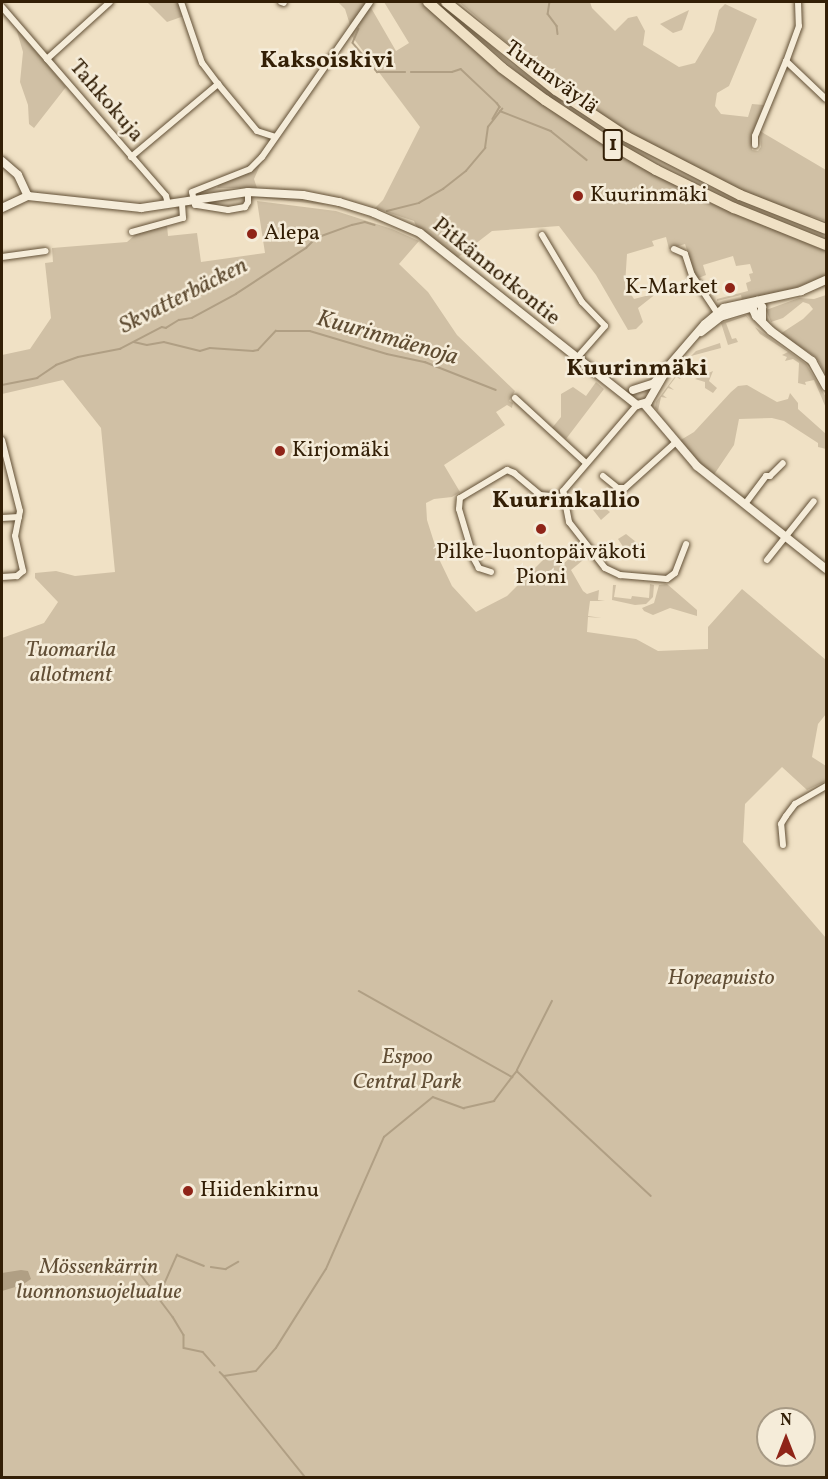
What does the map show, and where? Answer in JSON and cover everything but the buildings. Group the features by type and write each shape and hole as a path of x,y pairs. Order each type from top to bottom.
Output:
{"highway":[{"name":"Turunväylä","path":"428,2 502,68 545,100 616,147 656,170 734,208 826,245"},
{"name":"Turunväylä","path":"446,2 556,90 627,136 740,195 826,229"},
{"path":"455,2 486,36"}],"street":[{"name":"Tahkokuja","path":"110,2 47,59 166,196 168,204"},
{"path":"181,2 202,63 257,131 275,136"},
{"path":"248,192 247,205 236,209 195,205 192,200 193,191 250,169 262,157 370,2"},
{"path":"755,145 755,136 799,26 798,2"},
{"path":"2,7 47,59"},
{"path":"786,62 826,99"},
{"path":"131,157 218,84"},
{"path":"2,161 18,175 28,196 2,208"},
{"name":"Pitkännotkontie","path":"28,196 129,207 168,204 248,192 303,195 339,202 411,228 432,242 606,382 641,402"},
{"path":"132,232 183,218 182,202"},
{"path":"542,235 582,302 605,326 576,359"},
{"path":"674,249 685,254 692,275 719,315"},
{"path":"2,257 46,251"},
{"path":"641,402 668,368 719,315 801,291 826,280"},
{"path":"754,304 756,316 771,331 812,361 826,386"},
{"path":"668,368 645,387 633,390 641,402 697,466 826,569"},
{"name":"Pitkännotkontie","path":"606,382 633,390"},
{"path":"645,387 650,393 566,488 563,497 569,522 589,549 612,573 667,579 675,573 686,544"},
{"path":"515,399 586,463"},
{"path":"2,440 20,511 15,536 22,571 17,576 2,577"},
{"path":"603,476 618,488 626,488 676,442"},
{"path":"745,504 766,476 770,476 783,463"},
{"path":"491,572 480,568 474,559 459,509 460,498 507,470 514,473 540,495 563,497"},
{"path":"767,560 814,501"},
{"path":"2,518 19,517"},
{"path":"783,845 781,824 786,816 795,804 826,786"}],"green space":[{"path":"147,2 180,2 184,16 167,22"},
{"path":"338,2 368,2 350,25 345,9"},
{"path":"384,2 421,2 498,72 603,145 708,202 826,251 826,276 795,288 742,300 741,295 717,301 717,299 748,291 746,283 751,281 749,274 753,273 750,264 736,266 733,256 703,265 706,275 696,279 685,244 669,249 666,237 652,241 654,246 627,254 625,285 634,299 657,293 638,308 643,322 636,329 628,330 596,275 559,226 492,231 457,258 416,226 414,221 375,208 383,200 420,127 351,35 370,6 396,51 409,43"},
{"path":"436,2 441,2 512,64 562,101 559,104 531,84"},
{"path":"459,2 590,2 592,8 615,31 628,18 637,16 645,31 643,45 679,67 695,63 714,31 719,10 725,4 757,19 729,86 717,93 715,106 721,114 748,117 752,104 764,105 753,132 752,150 758,151 761,147 760,131 826,170 826,221 808,217 750,195 655,148 601,116 550,79"},
{"path":"689,10 682,30 673,33 660,24"},
{"path":"16,28 66,87 34,128 29,124 28,105 20,82 23,52"},
{"path":"261,163 254,179 257,188 217,188 219,184 251,171"},
{"path":"256,195 303,198 326,205 253,197"},
{"name":"Espoo Central Park","path":"257,201 336,211 392,229 419,241 399,264 428,292 457,335 515,391 509,401 513,403 512,408 507,405 496,412 505,425 444,465 460,492 452,497 434,499 426,503 427,520 440,561 452,586 476,612 507,596 543,560 559,554 564,563 582,548 588,556 571,570 583,591 587,594 599,590 598,600 605,601 590,601 588,616 602,618 588,617 587,632 636,639 658,651 708,649 708,627 742,589 826,660 826,714 818,724 812,757 826,766 826,781 807,790 782,767 745,804 743,842 826,938 826,1477 2,1477 2,638 44,623 58,602 35,578 35,573 56,571 75,576 115,572 101,428 63,380 2,394 2,355 30,349 51,318 45,263 53,262 52,248 127,242 135,235 161,224 167,225 168,236 197,233 201,262 265,253"},
{"path":"826,295 826,378 820,363 814,356 780,334 803,319 813,309 809,304 803,302 783,318 771,322 766,310 799,298 814,299"},
{"path":"746,315 750,321 746,316 726,323 732,339 736,338 738,342 728,345 721,323"},
{"path":"755,327 806,364 826,397 826,408 814,380 805,382 806,385 798,383 799,363 793,359 785,361 787,357 782,355 788,352 760,334"},
{"path":"720,343 721,348 691,356 696,351"},
{"path":"688,359 692,373 686,370 680,379 676,377 669,386 674,390 668,388 663,395 667,398 661,397 658,411 655,408 656,402"},
{"path":"713,371 709,381 717,388 713,393 705,388 705,382 695,379"},
{"path":"596,382 604,389 566,439 552,428 561,417 561,394 573,387 586,396"},
{"path":"747,385 777,402 788,399 790,393 798,403 798,409 826,434 826,449 818,447 818,443 784,421 772,418 739,419 734,445 713,476 695,461 679,441 694,432 738,386"},
{"path":"596,501 610,512 601,520 590,506"},
{"path":"626,534 641,546 639,550 626,551 618,539"},
{"path":"650,584 654,585 653,597 646,604 635,605 612,600 613,585 616,585 614,597 631,599 632,596 649,598"},
{"path":"667,584 697,610 697,616 670,608 653,615 644,611 642,608 654,603 659,585"}],"shaded area":[{"path":"28,1271 31,1279 22,1285 2,1291 2,1273"}],"waterway":[{"name":"Skvatterbäcken","path":"550,2 548,14 557,26 558,34"},
{"path":"359,29 353,43 377,72 405,72"},
{"path":"411,72 452,72 461,69 500,107 493,119"},
{"name":"Skvatterbäcken","path":"387,211 419,203 443,189 466,171 485,148 488,127 502,109"},
{"path":"500,111 551,131 587,160"},
{"name":"Skvatterbäcken","path":"2,385 37,378 56,365 78,357 120,349 162,327 166,328 179,320 192,318 236,294 306,248 316,238 365,222 375,225"},
{"name":"Kuurinmäenoja","path":"134,342 147,345 164,342 200,351 210,348 253,351 258,350 276,331 310,331 387,354 425,362 496,390"},
{"path":"359,991 512,1077 517,1071 651,1196"},
{"path":"517,1070 552,1001"},
{"path":"220,1372 224,1376 256,1371 276,1348 326,1269 384,1137 433,1097 464,1108 494,1101 512,1077"},
{"path":"158,1298 177,1255 204,1266"},
{"path":"211,1267 226,1269 238,1262"},
{"path":"133,1264 184,1335 184,1348 203,1352 215,1366"},
{"path":"224,1376 306,1478"}],"place":[{"name":"Kuurinmäki","path":"578,196"},
{"name":"Alepa","path":"252,234"},
{"name":"K-Market","path":"730,288"},
{"name":"Kirjomäki","path":"280,451"},
{"name":"Pilke-luontopäiväkoti Pioni","path":"541,529"},
{"name":"Hiidenkirnu","path":"188,1191"}],"district":[{"name":"Kaksoiskivi","path":"327,62"},
{"name":"Kuurinmäki","path":"637,370"},
{"name":"Kuurinkallio","path":"566,502"}],"park label":[{"name":"Tuomarila allotment","path":"71,662"},
{"name":"Hopeapuisto","path":"721,979"},
{"name":"Mössenkärrin luonnonsuojelualue","path":"99,1280"}]}
